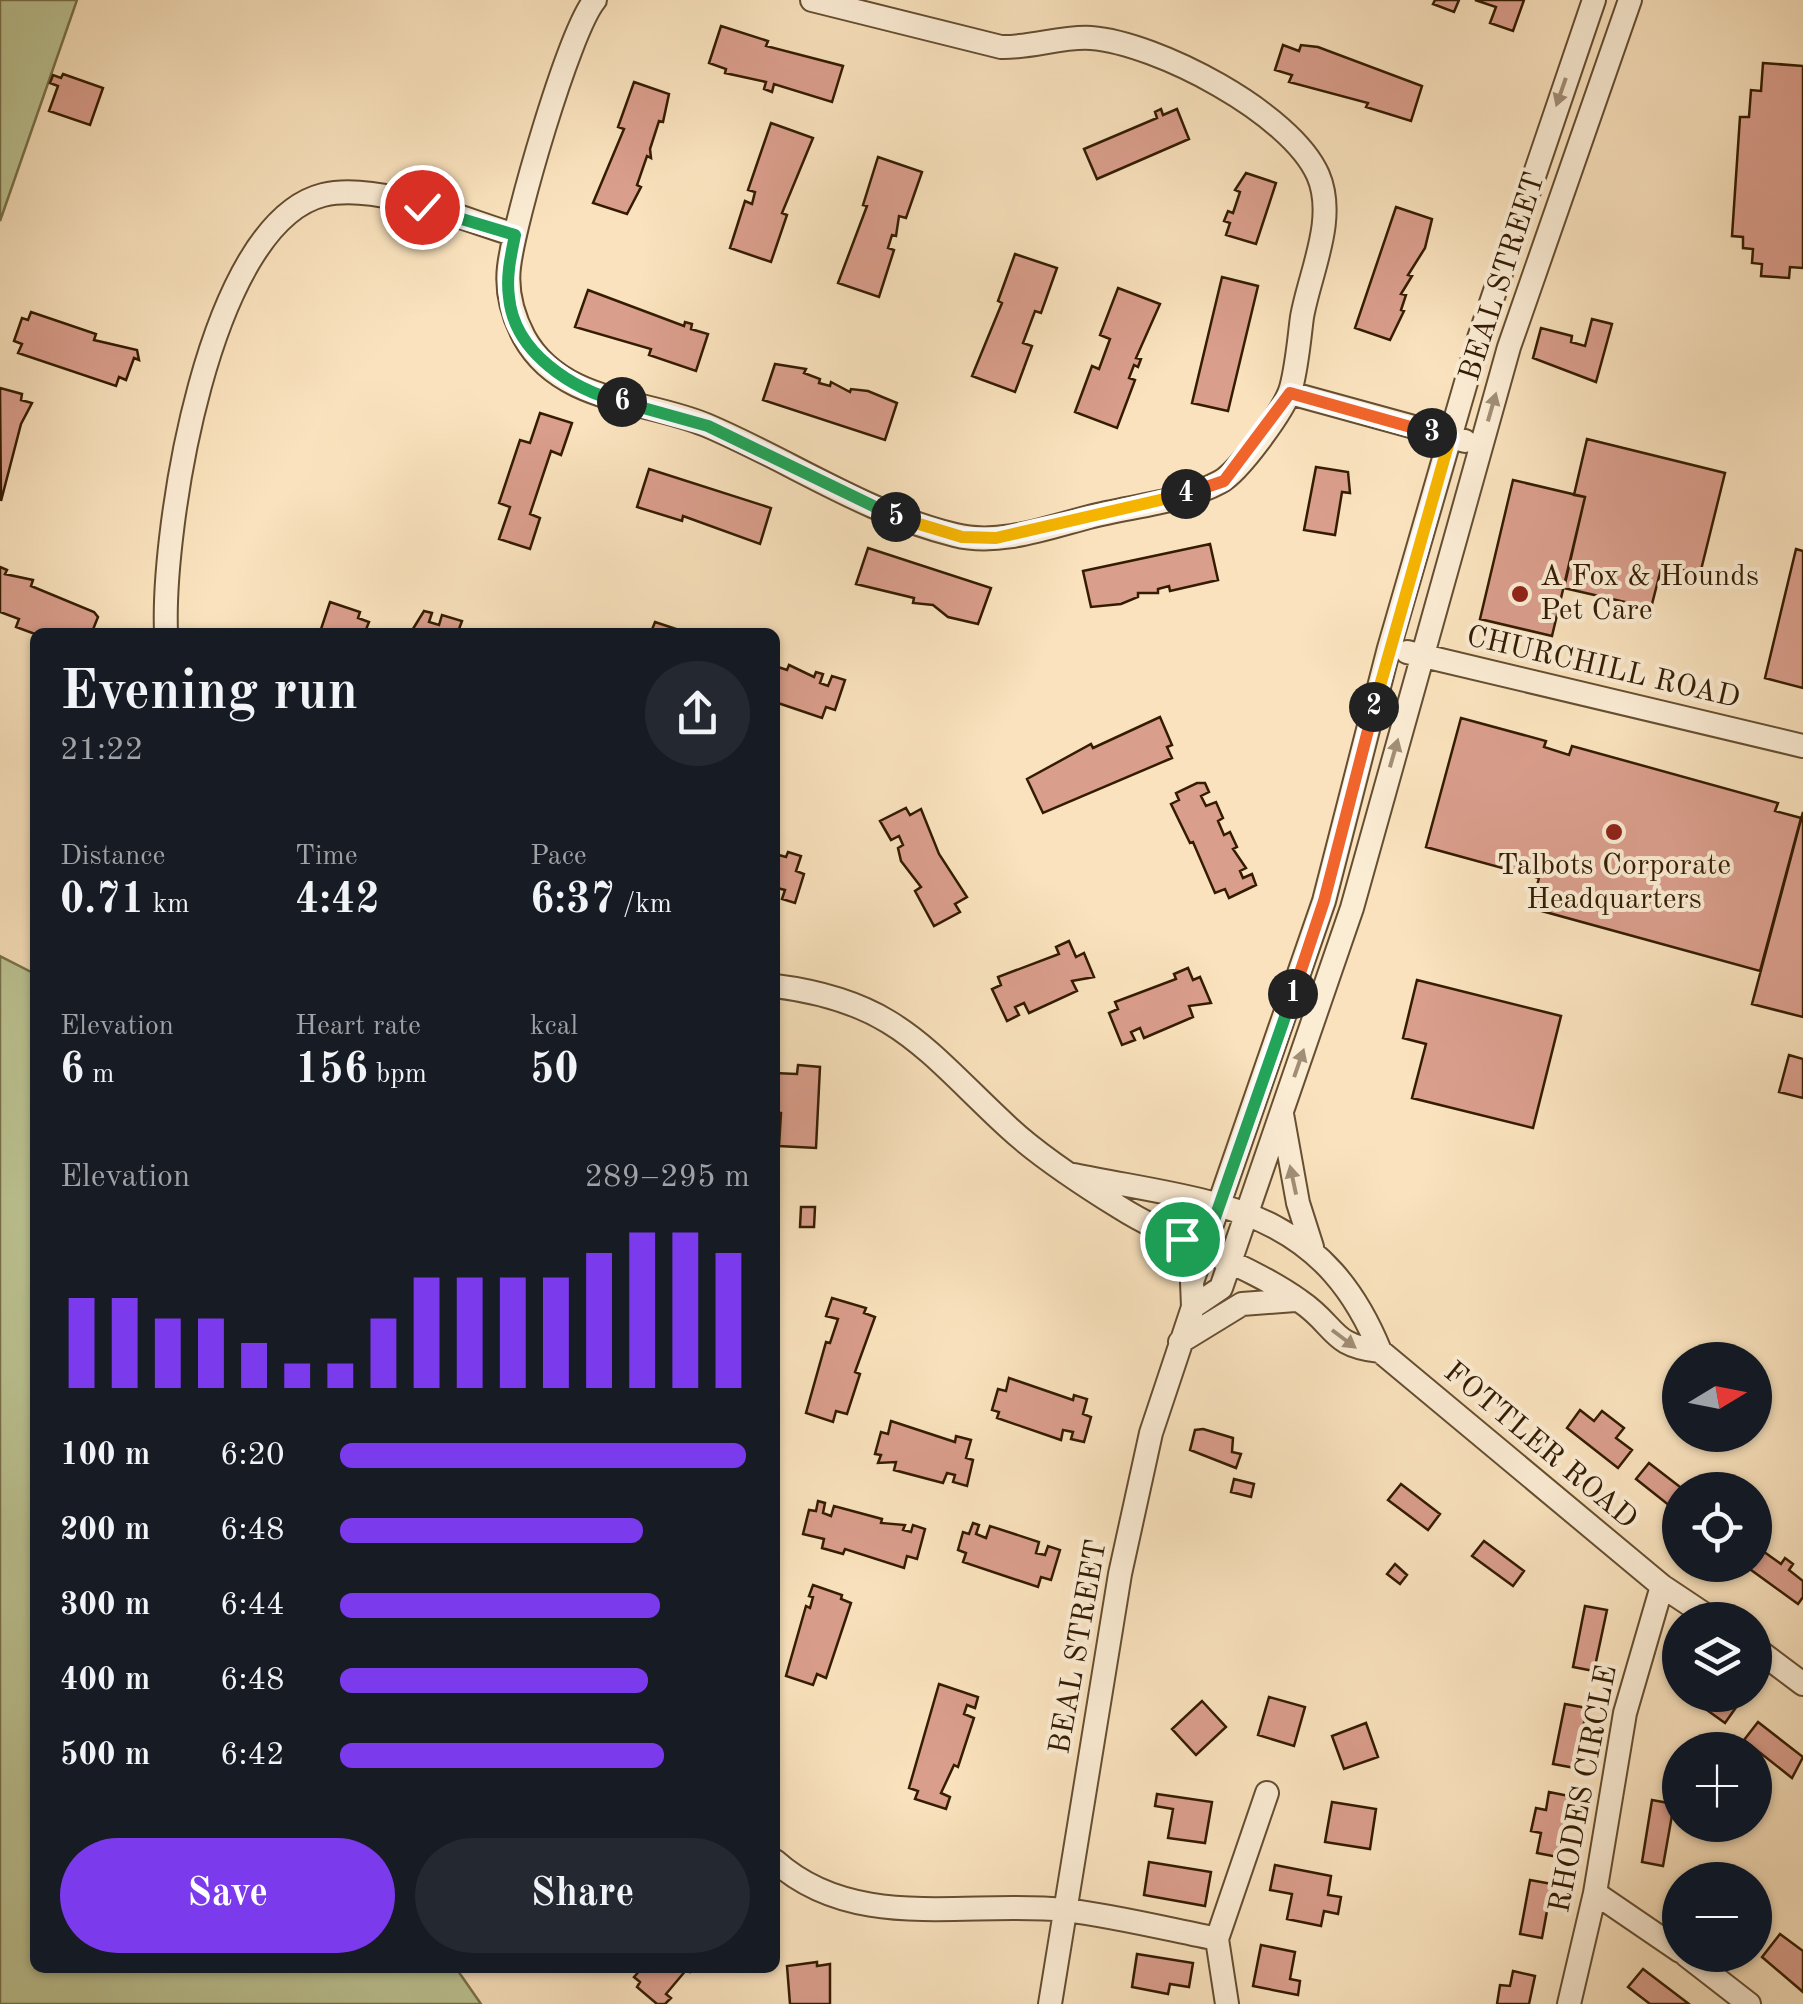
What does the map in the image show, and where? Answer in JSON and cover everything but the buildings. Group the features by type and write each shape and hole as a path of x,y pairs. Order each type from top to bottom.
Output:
{"street":[{"path":"595,0 583,14 515,235 508,300 525,340 556,374 605,398 708,426 871,508 962,537 996,538 1050,527 1174,498 1224,481 1290,393 1320,244 1325,194 1302,146 1272,120 1173,62 1111,41 1086,38 1032,48 1001,47 812,0"},
{"name":"BEAL STREET","path":"1050,2004 1120,1574 1151,1433 1193,1307 1192,1282 1324,901 1388,648 1516,221 1594,0"},
{"name":"BEAL STREET","path":"1193,1307 1221,1288 1352,908 1481,444 1549,228 1630,0"},
{"path":"166,628 165,596 178,486 193,421 237,279 280,216 321,196 360,192 515,235"},
{"path":"1290,393 1481,444"},
{"name":"CHURCHILL ROAD","path":"1388,648 1803,746"},
{"name":"FOTTLER ROAD","path":"780,987 844,999 879,1014 929,1049 1010,1130 1120,1208 1300,1301 1351,1348 1380,1351"},
{"path":"1282,1111 1298,1203 1312,1247"},
{"name":"FOTTLER ROAD","path":"1074,1175 1246,1212 1312,1247 1370,1325 1380,1351 1686,1602"},
{"path":"1180,1342 1242,1304 1300,1301"},
{"name":"RHODES CIRCLE","path":"1569,2004 1595,1893 1625,1713 1662,1586"},
{"path":"1772,1661 1803,1684"},
{"path":"1227,2004 1217,1939 1267,1794"},
{"path":"780,1865 810,1887 838,1899 882,1907 1066,1910 1217,1939"},
{"path":"1595,1893 1662,1939"},
{"path":"1708,1972 1749,2004"}],"green space":[{"path":"0,0 77,0 0,221"},
{"path":"0,956 30,971 30,1973 459,1973 481,2004 0,2004"}],"place":[{"name":"A Fox & Hounds Pet Care","path":"1520,594"},
{"name":"Talbots Corporate Headquarters","path":"1614,832"}],"route":[{"path":"422,207 515,235 508,300 525,340 556,374 605,398 684,416 760,450 871,508 962,537 996,538 1050,527 1174,498 1224,481 1290,393 1450,438 1388,648 1324,901 1298,980 1203,1252 1182,1239"}]}
